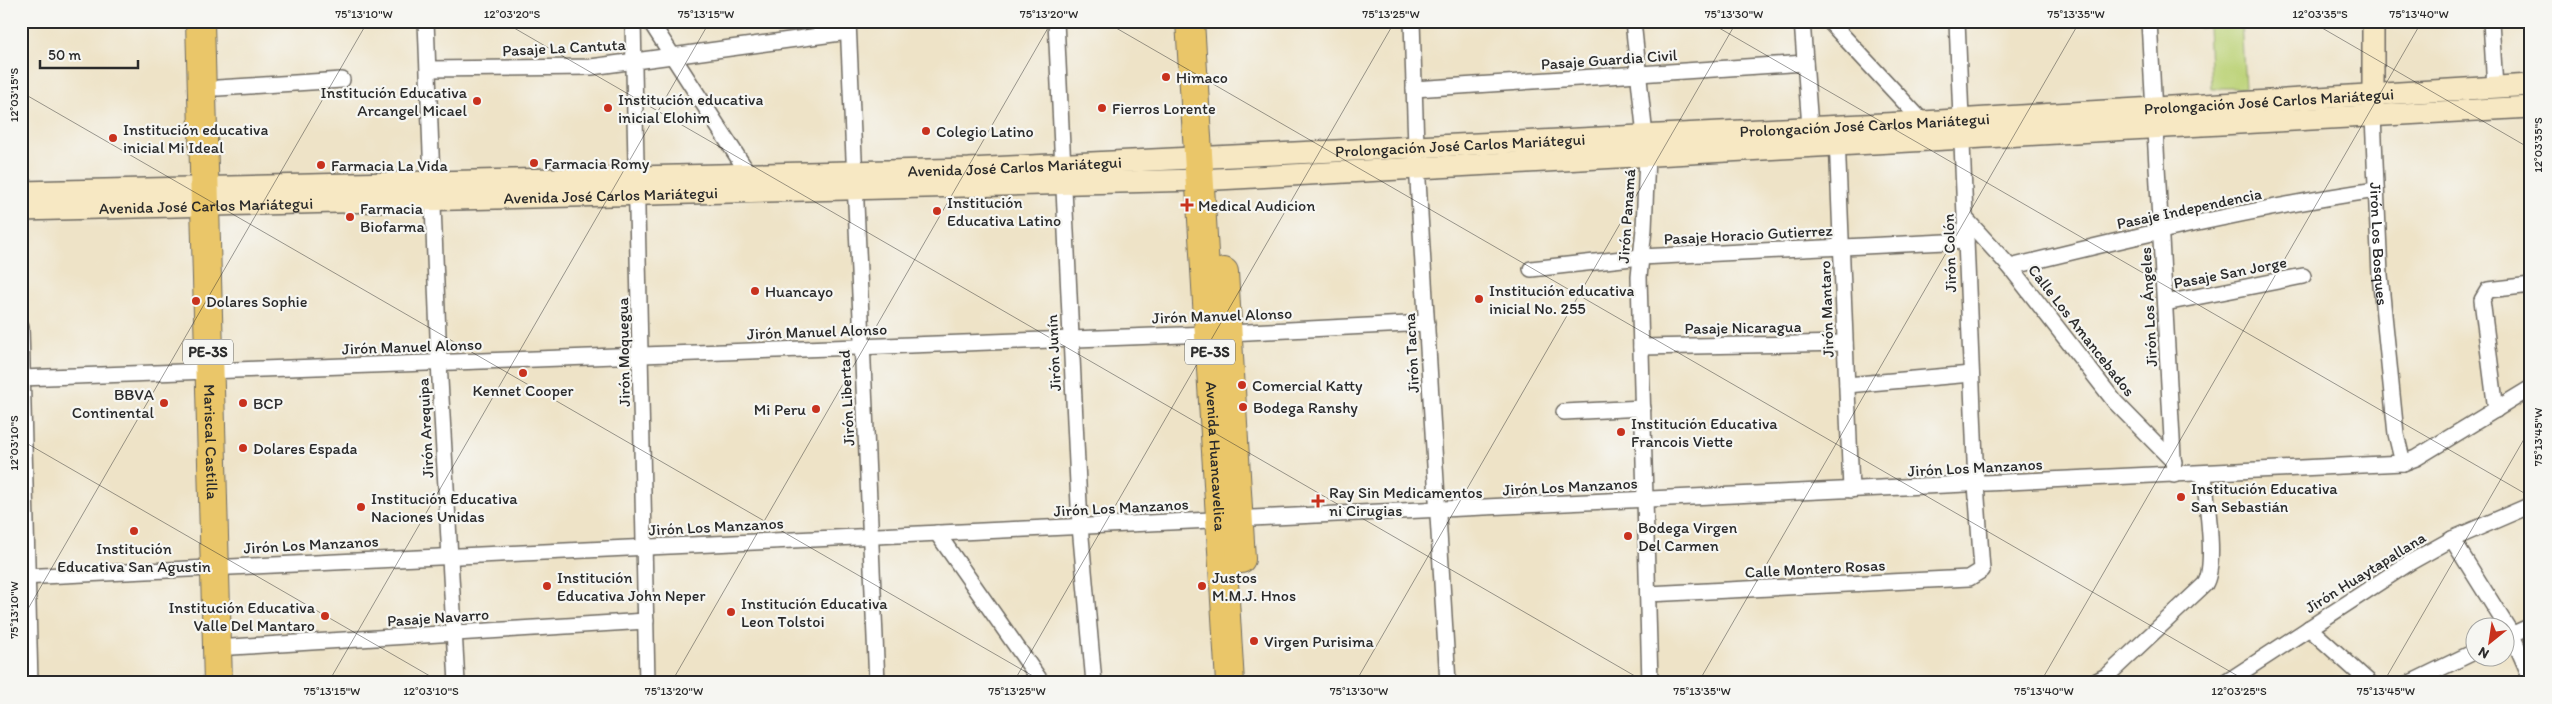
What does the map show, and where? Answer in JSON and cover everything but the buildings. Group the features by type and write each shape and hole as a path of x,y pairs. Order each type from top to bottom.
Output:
{"highway":[{"name":"Mariscal Castilla","path":"200,21 212,196 217,371 222,566 218,683"},
{"name":"Mariscal Castilla","path":"212,196 218,88 217,21"},
{"name":"Avenida Huancavelica","path":"1190,21 1208,168 1230,520 1246,683"},
{"name":"Avenida Huancavelica","path":"1208,168 1209,21"},
{"name":"Avenida Huancavelica","path":"1230,520 1230,683"},
{"name":"Mariscal Castilla","path":"222,566 232,647 233,683"}],"street":[{"name":"Jirón Arequipa","path":"426,21 435,190 439,362 457,683"},
{"name":"Jirón Moquegua","path":"633,21 647,683"},
{"path":"650,21 748,173"},
{"name":"Jirón Junín","path":"1056,21 1061,174 1080,526 1094,683"},
{"name":"Jirón Tacna","path":"1412,21 1417,168 1448,683"},
{"name":"Jirón Panamá","path":"1633,21 1646,146 1639,276 1650,683"},
{"path":"1802,21 1810,127"},
{"path":"1829,21 1923,122"},
{"name":"Jirón Colón","path":"1957,21 1976,484 1982,570"},
{"name":"Jirón Los Ángeles","path":"2149,21 2174,469"},
{"name":"Jirón Los Bosques","path":"2373,21 2372,95 2380,275 2396,434 2410,461"},
{"path":"2490,21 2496,88"},
{"name":"Pasaje La Cantuta","path":"429,69 591,67 634,62 672,54 848,27"},
{"name":"Jirón Libertad","path":"848,27 877,683"},
{"name":"Pasaje Guardia Civil","path":"1414,90 1805,63"},
{"path":"218,88 342,80"},
{"name":"Prolongación José Carlos Mariátegui","path":"1208,168 1417,168 1646,146 1810,127 1837,136 1923,122 1962,129 2154,107 2531,85"},
{"name":"Prolongación José Carlos Mariátegui","path":"1208,168 1416,147 1646,146 1962,129 2155,128 2531,107"},
{"name":"Jirón Mantaro","path":"1837,136 1851,490"},
{"name":"Avenida José Carlos Mariátegui","path":"21,210 212,196 854,180 1208,168"},
{"name":"Avenida José Carlos Mariátegui","path":"637,185 748,173 854,180"},
{"name":"Pasaje Independencia","path":"2010,267 2161,230 2307,200 2376,190"},
{"name":"Avenida José Carlos Mariátegui","path":"21,192 212,196"},
{"name":"Calle Los Amancebados","path":"1966,218 2010,267 2115,402 2174,469"},
{"name":"Pasaje Horacio Gutierrez","path":"1531,268 1641,257 1966,241"},
{"name":"Pasaje San Jorge","path":"2165,303 2303,276"},
{"path":"2496,410 2482,300 2488,290 2531,285"},
{"name":"Jirón Manuel Alonso","path":"22,378 1070,339 1427,323"},
{"path":"21,327 24,576 30,683"},
{"name":"Pasaje Nicaragua","path":"1641,347 1845,343"},
{"path":"1847,386 1971,374"},
{"name":"Jirón Los Manzanos","path":"24,576 1976,484 2174,469 2204,474 2410,461 2531,388"},
{"path":"1564,412 1643,408"},
{"path":"2093,683 2108,675 2205,584 2209,578 2211,560 2204,474"},
{"name":"Jirón Huaytapallana","path":"2225,683 2409,562 2452,539 2531,505"},
{"path":"937,533 1042,683"},
{"path":"2452,539 2496,616"},
{"name":"Calle Montero Rosas","path":"1648,594 1969,578 1982,570"},
{"name":"Pasaje Navarro","path":"232,647 646,621"},
{"path":"2514,634 2531,626"},
{"path":"2309,628 2370,683"},
{"path":"2514,648 2531,678"},
{"path":"2410,683 2464,657"}],"green space":[{"path":"2199,21 2241,21 2245,88 2211,88 2208,27 2199,28"}],"place":[{"name":"Himaco","path":"1166,77"},
{"name":"Institución Educativa Arcangel Micael","path":"477,101"},
{"name":"Institución educativa inicial Elohim","path":"608,108"},
{"name":"Fierros Lorente","path":"1102,108"},
{"name":"Colegio Latino","path":"926,131"},
{"name":"Institución educativa inicial Mi Ideal","path":"113,138"},
{"name":"Farmacia Romy","path":"534,163"},
{"name":"Farmacia La Vida","path":"321,165"},
{"name":"Medical Audicion","path":"1187,205"},
{"name":"Institución Educativa Latino","path":"937,211"},
{"name":"Farmacia Biofarma","path":"350,217"},
{"name":"Huancayo","path":"755,291"},
{"name":"Institución educativa inicial No. 255","path":"1479,299"},
{"name":"Dolares Sophie","path":"196,301"},
{"name":"Kennet Cooper","path":"523,373"},
{"name":"Comercial Katty","path":"1242,385"},
{"name":"BBVA Continental","path":"164,403"},
{"name":"BCP","path":"243,403"},
{"name":"Bodega Ranshy","path":"1243,407"},
{"name":"Mi Peru","path":"816,409"},
{"name":"Institución Educativa Francois Viette","path":"1621,432"},
{"name":"Dolares Espada","path":"243,448"},
{"name":"Institución Educativa San Sebastián","path":"2181,497"},
{"name":"Ray Sin Medicamentos ni Cirugias","path":"1318,501"},
{"name":"Institución Educativa Naciones Unidas","path":"361,507"},
{"name":"Institución Educativa San Agustin","path":"134,531"},
{"name":"Bodega Virgen Del Carmen","path":"1628,536"},
{"name":"Institución Educativa John Neper","path":"547,586"},
{"name":"Justos M.M.J. Hnos","path":"1202,586"},
{"name":"Institución Educativa Leon Tolstoi","path":"731,612"},
{"name":"Institución Educativa Valle Del Mantaro","path":"325,616"},
{"name":"Virgen Purisima","path":"1254,641"}]}
